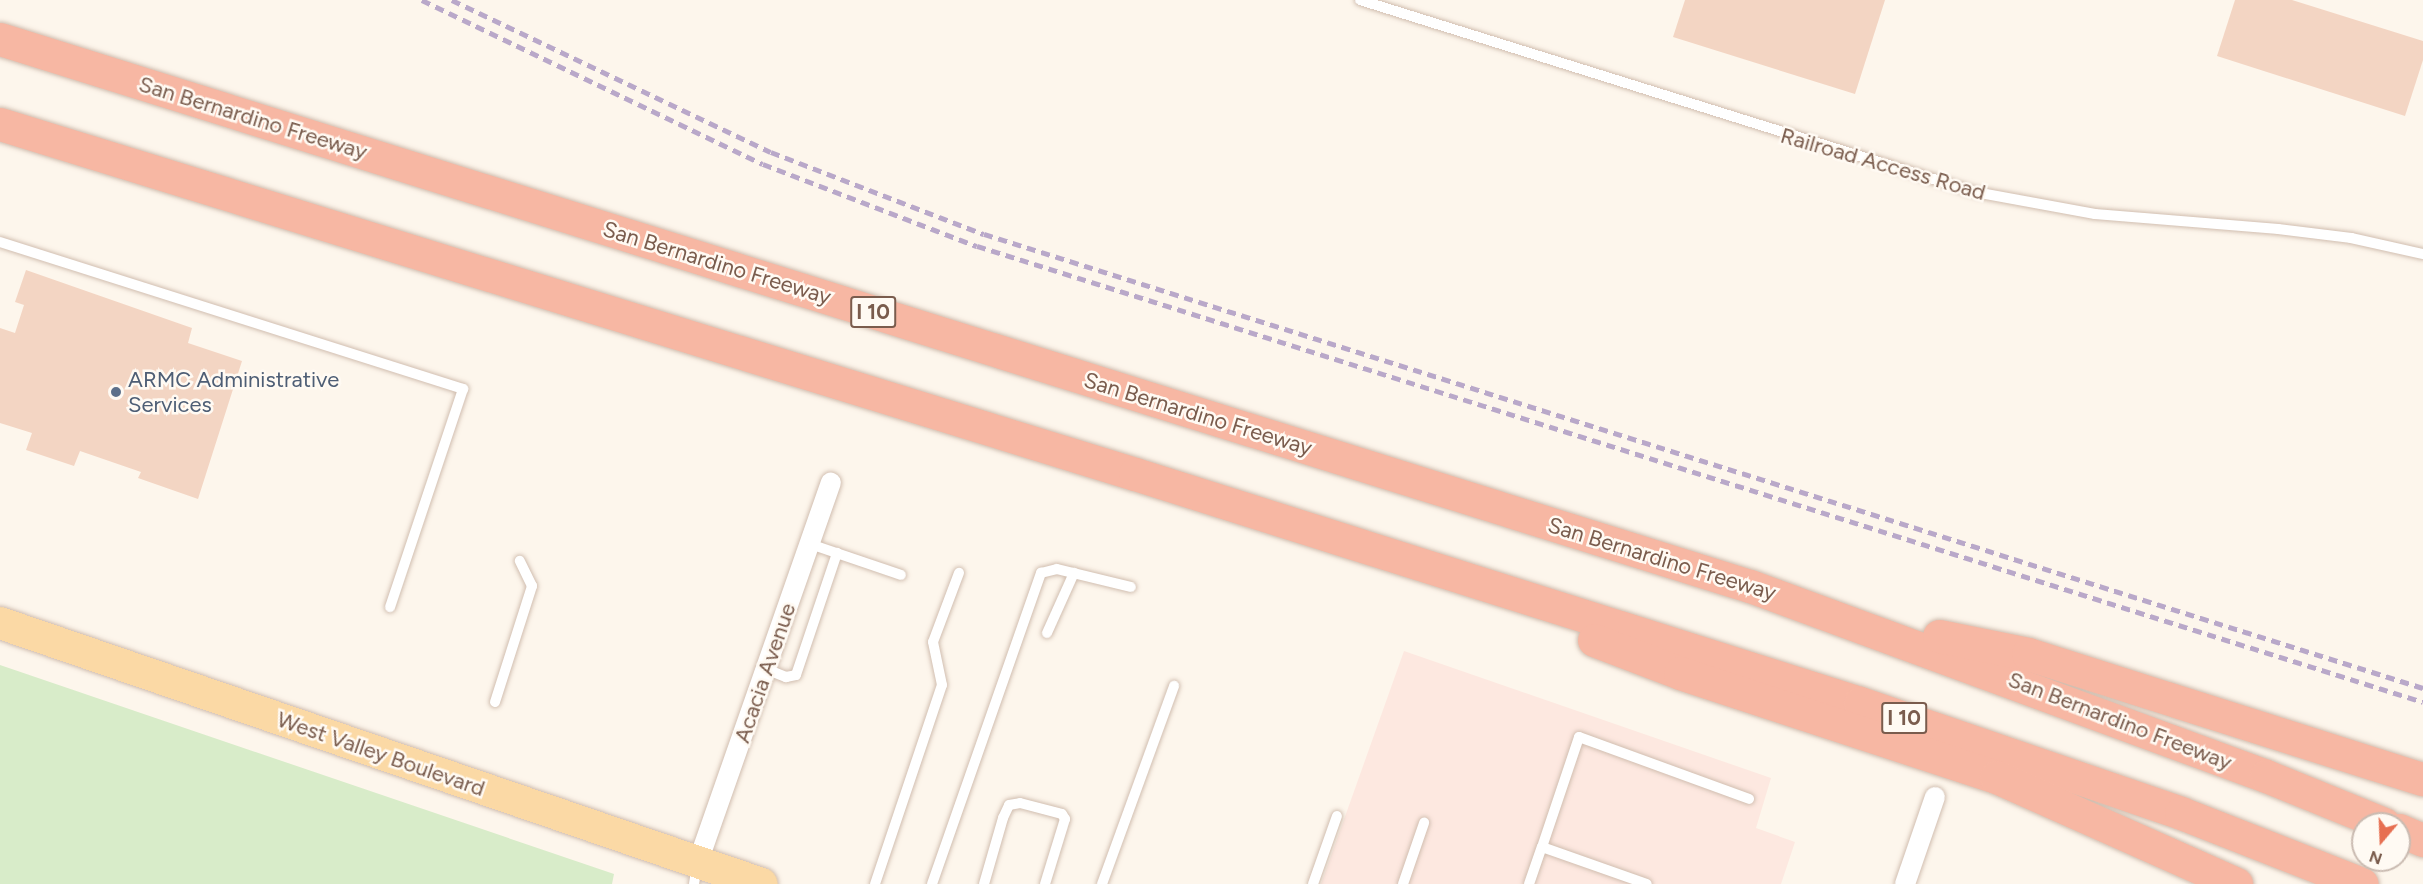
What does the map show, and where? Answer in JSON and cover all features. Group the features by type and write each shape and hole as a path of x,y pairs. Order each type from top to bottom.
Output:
{"highway":[{"name":"San Bernardino Freeway","path":"0,39 1837,615 2255,772 2354,812"},
{"name":"I 10","path":"0,124 1440,569 2015,755 2362,884"},
{"path":"1440,569 1585,636 1680,673 1996,777 2236,884"},
{"path":"1837,615 2028,654 2423,778"}],"main road":[{"name":"West Valley Boulevard","path":"0,623 696,873 762,884"}],"street":[{"name":"Acacia Avenue","path":"696,873 831,483"},
{"path":"1905,884 1935,797"}],"lane":[{"name":"Railroad Access Road","path":"1364,1 1975,192 2095,214 2278,229 2351,238 2423,254"},
{"path":"0,242 463,389 390,606"},
{"path":"810,544 901,575"},
{"path":"766,669 791,678 796,675 837,554"},
{"path":"495,702 532,586 520,561"},
{"path":"932,884 1037,580 1047,569 1131,587"},
{"path":"875,884 942,685 933,642 959,573"},
{"path":"1047,633 1074,573"},
{"path":"1102,884 1174,686"},
{"path":"1529,884 1579,737 1749,799"},
{"path":"984,884 1003,818 1009,805 1020,803 1062,814 1065,819 1045,884"},
{"path":"1313,884 1337,816"},
{"path":"1403,884 1424,823"},
{"path":"1542,847 1647,884"}],"shaded area":[{"path":"1404,651 1771,778 1756,828 1795,842 1781,884 1321,884"}],"green space":[{"path":"0,665 614,874 612,884 0,884"}],"building":[{"path":"1685,0 1885,0 1855,94 1673,37"},
{"path":"2235,0 2292,0 2423,41 2423,60 2405,116 2217,56"},
{"name":"ARMC Administrative Services","path":"26,270 192,328 188,343 242,361 198,499 138,478 141,472 80,451 74,466 26,450 32,433 0,423 0,328 15,333 24,305 15,302"}],"railway":[{"path":"422,0 763,164 977,246 2423,702"},
{"path":"452,0 771,152 984,234 2423,688"}],"place":[{"name":"ARMC Administrative Services","path":"116,392"}]}
